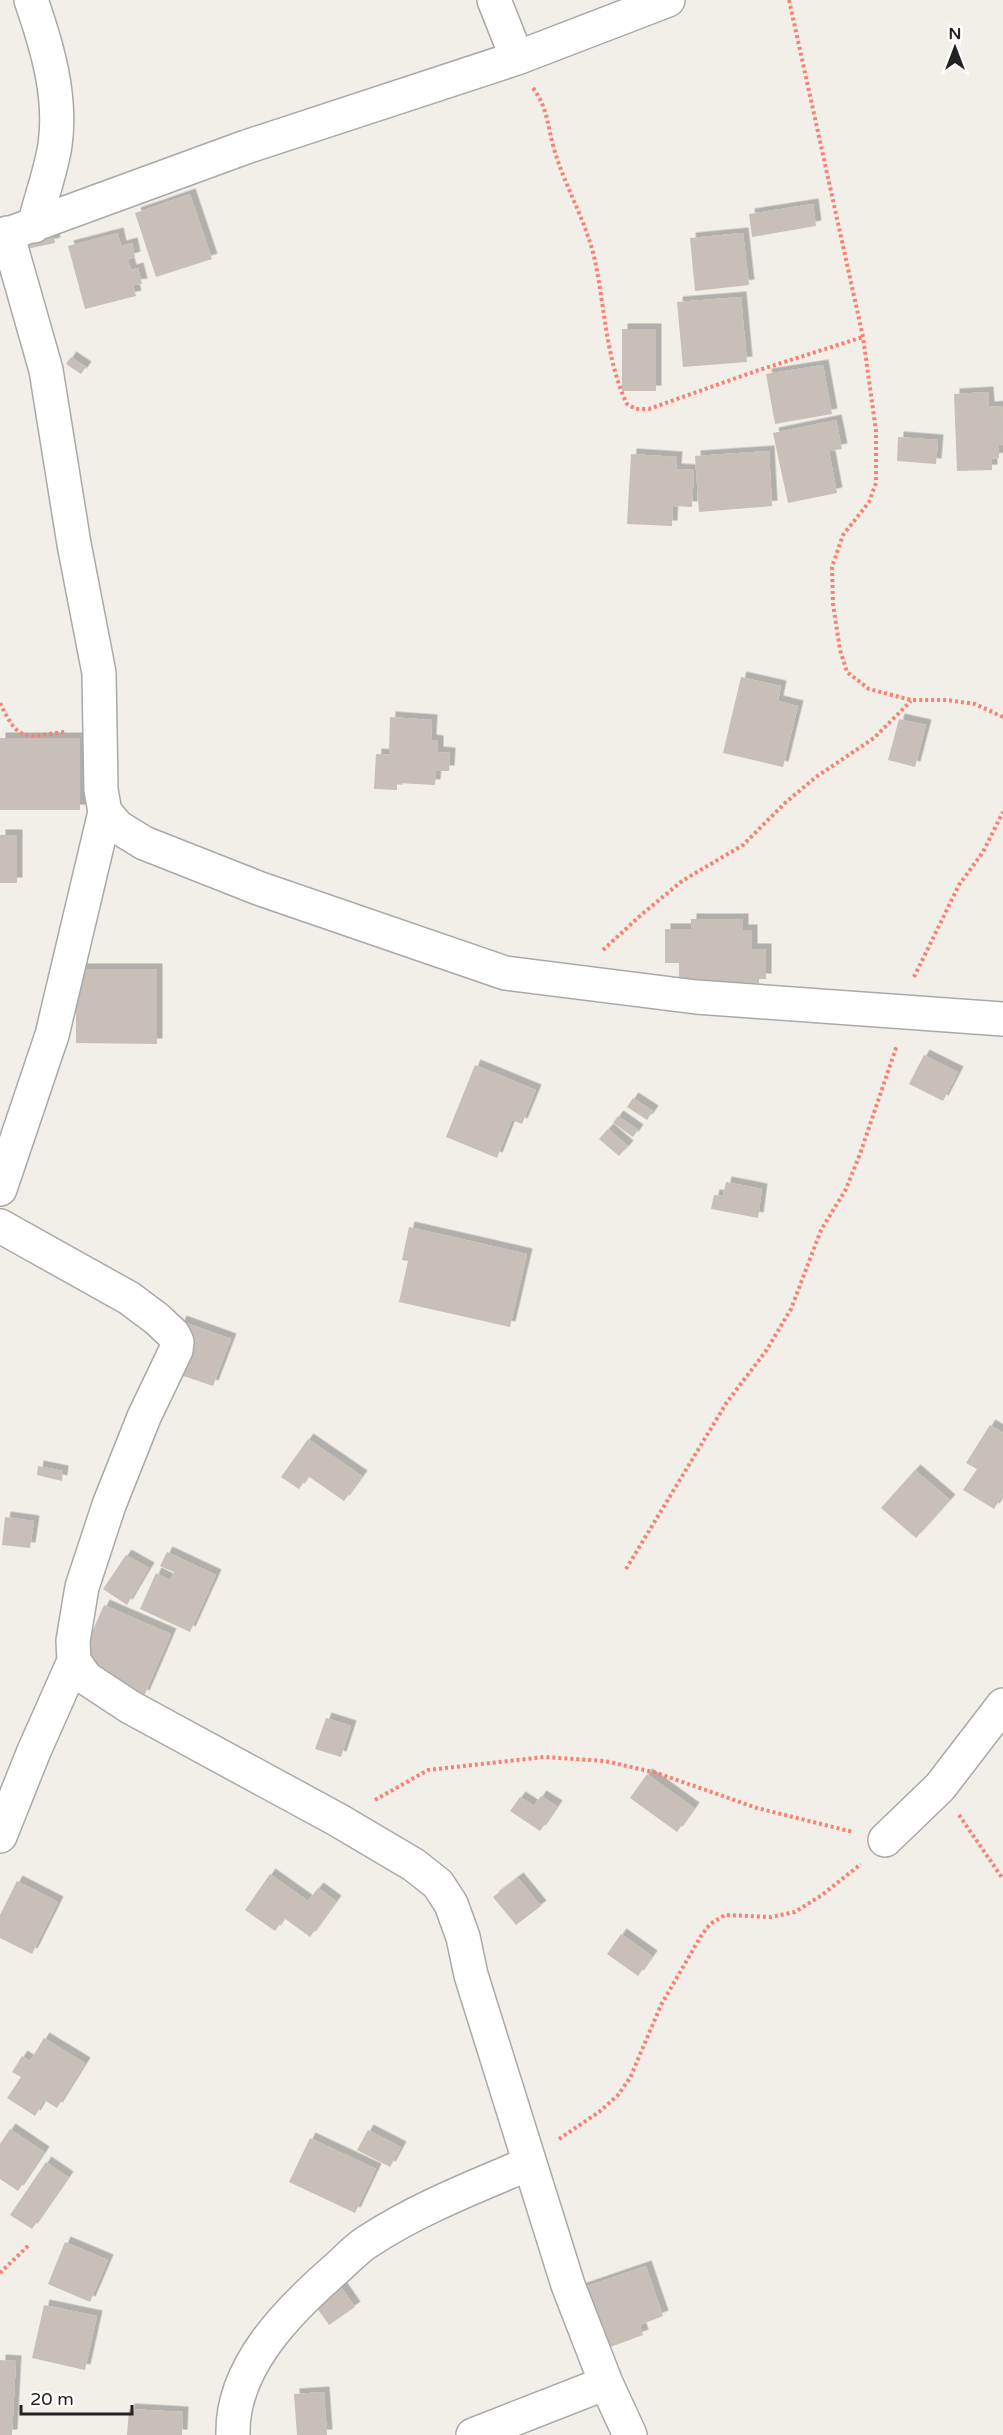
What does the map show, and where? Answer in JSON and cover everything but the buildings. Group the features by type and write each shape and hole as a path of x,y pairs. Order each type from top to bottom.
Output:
{"street":[{"path":"0,1190 52,1035 105,812 101,790 99,673 74,544 46,370 13,232 55,145 55,90 46,43 31,0"},
{"path":"494,0 517,58"},
{"path":"13,232 246,147 517,58 668,0"},
{"path":"105,812 118,827 144,843 258,888 505,973 696,997 1003,1018"},
{"path":"0,1226 129,1298 157,1318 177,1342 176,1350 144,1417 109,1505 82,1587 72,1641 74,1662 33,1751 0,1836"},
{"path":"74,1662 86,1678 130,1707 338,1820 414,1865 438,1884 451,1904 528,2164 568,2284 606,2384 630,2435"},
{"path":"885,1840 940,1787 1003,1705"},
{"path":"232,2435 232,2418 247,2374 270,2336 310,2291 366,2242 429,2207 528,2164"},
{"path":"473,2435 606,2384"}],"path":[{"path":"789,0 863,337 876,431 876,483 869,502 843,535 832,567 833,604 840,650 847,672 869,689 911,700 947,700 975,704 1003,717"},
{"path":"517,58 527,79 543,100 555,153 588,238 594,258 613,365 627,404 636,409 649,409 756,371 863,337"},
{"path":"567,982 682,881 743,845 816,777 874,738 911,700"},
{"path":"0,703 12,726 20,735 30,737 101,724"},
{"path":"626,1569 727,1402 766,1351 791,1309 821,1230 846,1189 894,1052 904,1011 959,885 983,852 1003,812"},
{"path":"338,1820 428,1770 544,1757 605,1761 657,1773 757,1808 885,1840"},
{"path":"940,1787 1003,1879"},
{"path":"528,2164 563,2136 599,2112 618,2095 630,2078 661,2005 700,1935 710,1924 725,1915 771,1917 795,1912 822,1895 858,1867 885,1840"},
{"path":"0,2273 30,2244"}]}
